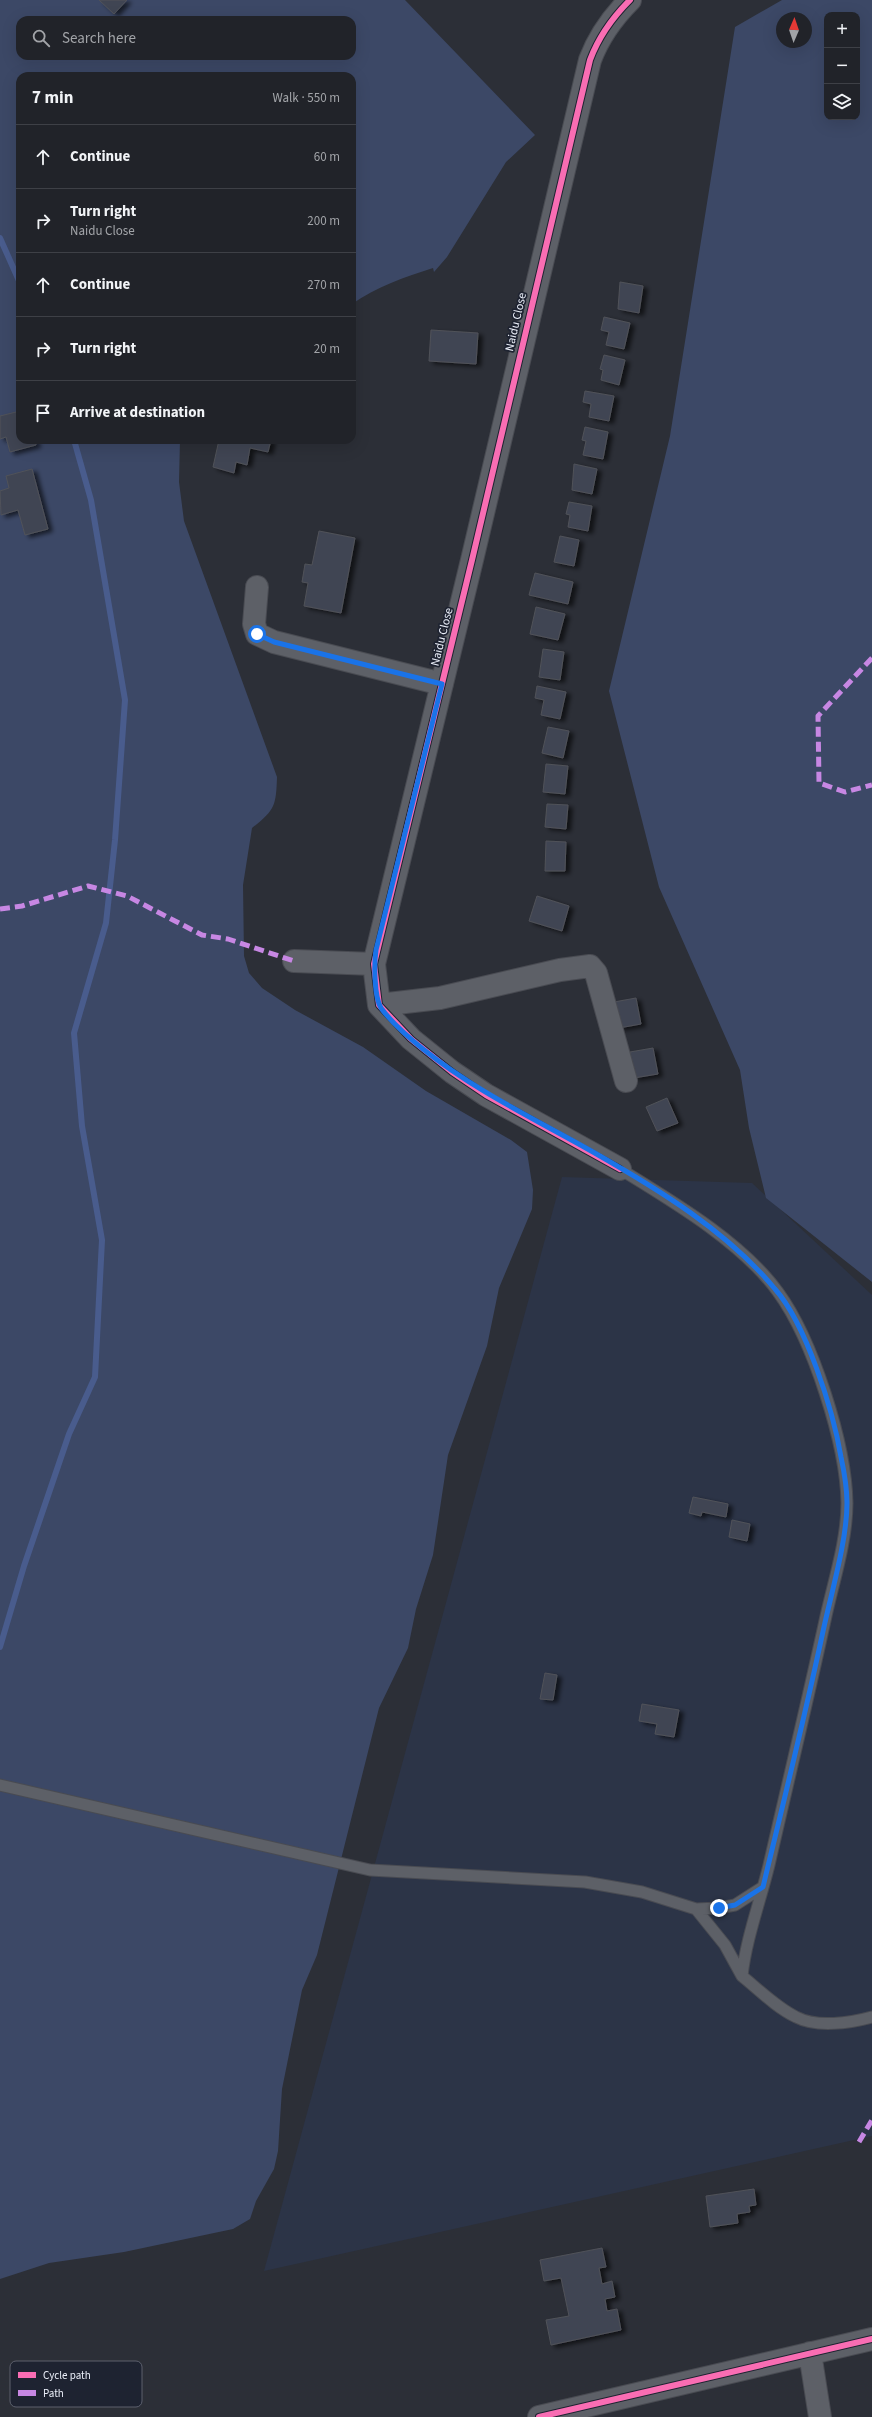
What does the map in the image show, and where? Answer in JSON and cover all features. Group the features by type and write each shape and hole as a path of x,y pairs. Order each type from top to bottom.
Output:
{"street":[{"name":"Naidu Close","path":"379,1005 374,964 590,60 598,38 616,14 630,0"},
{"path":"257,587 254,624 257,634 274,642 442,684"},
{"path":"294,961 374,964"},
{"path":"379,1005 440,998 560,970 590,966 596,973 626,1081"},
{"path":"379,1005 411,1039 452,1072 486,1094 620,1169"},
{"path":"539,2417 872,2339"},
{"path":"810,2353 820,2417"}],"lane":[{"path":"620,1169 713,1229 757,1268 778,1291 791,1312 814,1363 831,1411 842,1458 847,1504 844,1532 808,1700 763,1887 744,1957 742,1976"},
{"path":"0,1785 370,1870 585,1882 642,1892 696,1909 719,1908 735,1905 763,1887"},
{"path":"696,1909 725,1945 742,1976 796,2018 811,2022 855,2022 872,2017"}],"shaded area":[{"path":"0,0 405,0 535,135 506,162 447,257 434,272 433,268 401,279 371,292 356,301 356,72 16,72 16,444 180,444 179,482 184,521 277,777 276,795 273,807 265,817 252,828 243,885 244,956 249,973 262,988 295,1010 363,1047 426,1091 511,1140 527,1152 533,1190 532,1209 499,1288 487,1346 448,1455 433,1555 416,1609 408,1648 379,1708 317,1955 302,1990 282,2089 278,2151 274,2169 256,2201 250,2219 233,2229 124,2252 49,2263 0,2279"},
{"path":"782,0 872,0 872,1282 766,1198 749,1128 740,1070 659,887 609,691 670,436 735,27"},
{"path":"562,1177 752,1183 872,1295 872,2136 264,2271"}],"building":[{"path":"99,0 127,0 114,14"},
{"path":"620,282 643,286 639,313 618,309"},
{"path":"604,317 630,323 624,349 606,345 609,332 601,330"},
{"path":"431,330 478,333 476,364 429,361"},
{"path":"604,355 625,360 619,385 601,380 603,370 600,369"},
{"path":"585,391 614,396 609,421 589,417 591,404 583,402"},
{"path":"16,412 16,444 36,445 10,452 6,437 0,439 0,416"},
{"path":"585,427 608,432 603,459 583,455 586,441 582,440"},
{"path":"218,444 270,444 268,452 250,448 247,465 236,462 234,473 213,467"},
{"path":"574,464 597,469 592,494 572,490"},
{"path":"32,469 48,529 25,535 18,510 1,515 0,491 9,488 6,476"},
{"path":"569,502 592,506 588,531 568,527 570,515 566,514"},
{"path":"319,531 355,538 341,613 304,606 308,583 302,582 305,564 312,565"},
{"path":"560,536 579,540 574,566 554,562"},
{"path":"535,573 573,582 568,604 529,595"},
{"path":"536,607 565,614 558,640 530,634"},
{"path":"543,649 564,652 560,680 539,677"},
{"path":"537,686 566,692 560,719 541,715 544,700 535,698"},
{"path":"548,727 569,731 563,758 542,753"},
{"path":"546,764 568,766 565,794 543,792"},
{"path":"547,804 568,805 566,829 545,827"},
{"path":"546,841 566,842 565,871 545,871"},
{"path":"537,896 569,906 562,931 529,921"},
{"path":"636,998 641,1024 619,1028 614,1002"},
{"path":"653,1048 658,1074 634,1078 630,1052"},
{"path":"667,1098 678,1123 657,1131 646,1107"},
{"path":"693,1497 728,1504 726,1517 702,1512 701,1516 689,1513"},
{"path":"732,1520 750,1524 747,1541 729,1537"},
{"path":"545,1673 557,1675 553,1700 540,1699"},
{"path":"642,1704 679,1710 674,1737 655,1734 657,1724 639,1721"},
{"path":"754,2189 756,2205 749,2206 750,2212 737,2214 738,2223 710,2227 706,2196"},
{"path":"602,2248 606,2267 599,2268 602,2284 612,2281 615,2297 605,2299 607,2311 617,2309 621,2330 551,2345 546,2320 569,2316 561,2278 544,2281 540,2260"}],"waterway":[{"path":"0,238 16,274"},
{"path":"0,1647 24,1566 69,1434 95,1377 102,1240 82,1126 74,1033 106,923 115,840 125,700 91,500 75,444"}],"marked path":[{"path":"872,658 818,716 819,783 845,792 872,785"},
{"path":"0,909 22,906 88,886 127,896 202,935 228,939 294,961"},
{"path":"859,2142 872,2120"}],"cycle path":[{"path":"620,1169 486,1095 452,1072 411,1039 379,1005 374,964 472,560 590,60 607,28 630,0"},
{"path":"539,2417 872,2339"}],"route":[{"path":"257,634 274,642 442,684 376,950 374,964 379,1005 411,1039 452,1072 486,1094 593,1152 658,1192 713,1229 757,1268 778,1291 791,1312 814,1363 831,1411 842,1458 847,1504 844,1532 810,1692 763,1887 735,1905 719,1908"}]}
